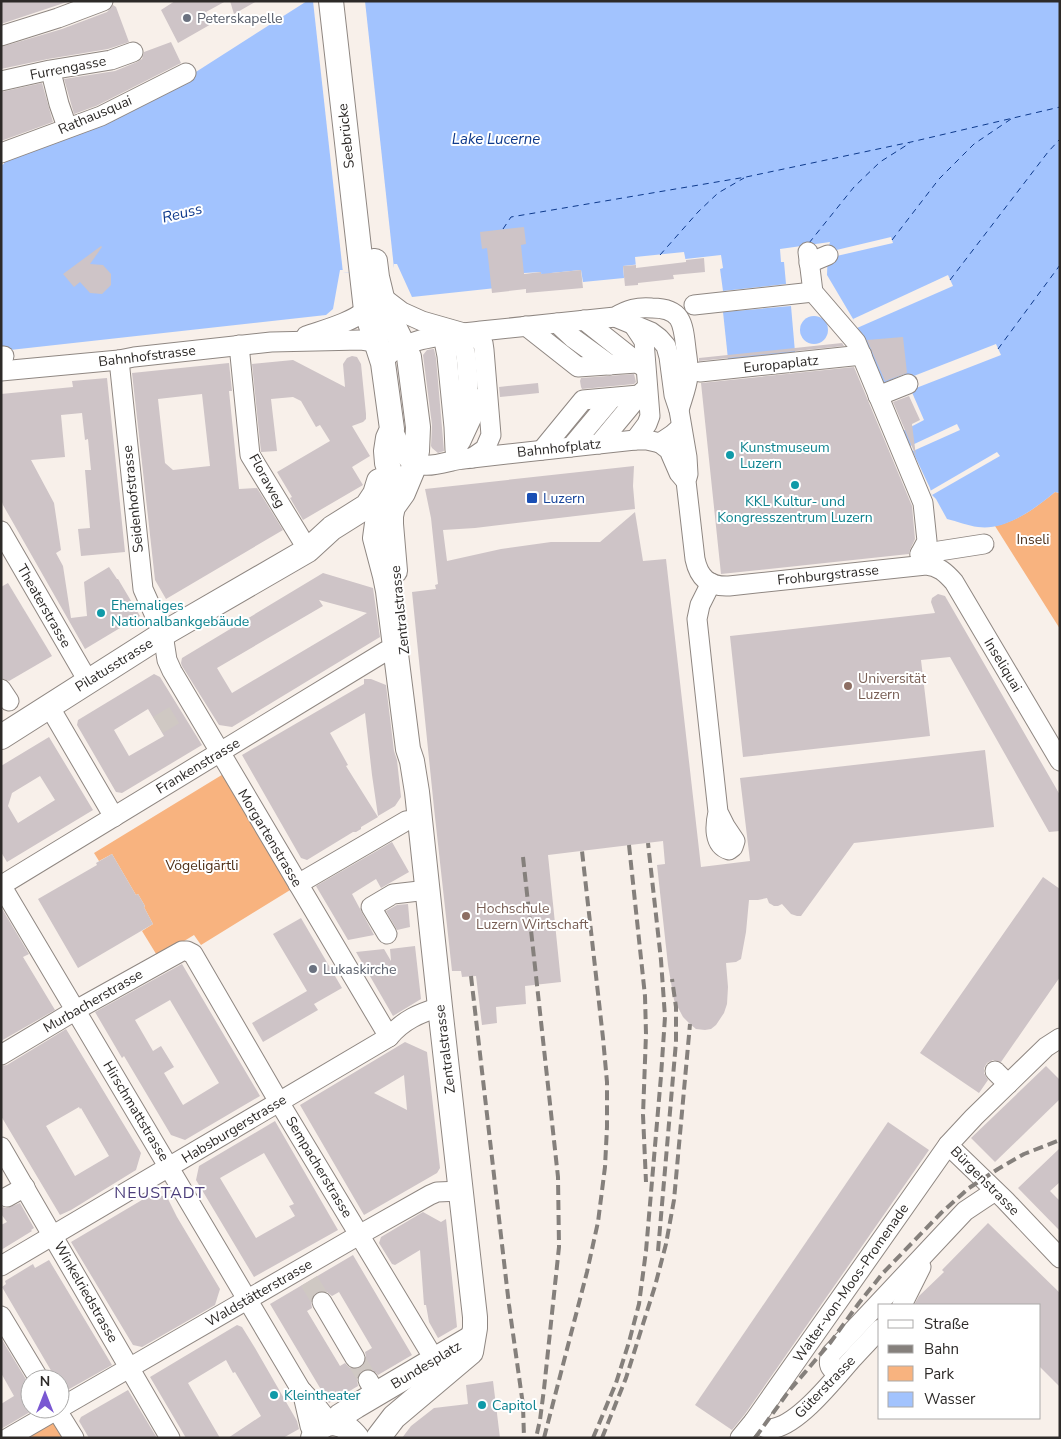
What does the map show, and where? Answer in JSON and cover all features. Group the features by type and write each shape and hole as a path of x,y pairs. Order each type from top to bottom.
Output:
{"main road":[{"name":"Seebrücke","path":"331,1 368,271"},
{"name":"Seebrücke","path":"346,1 368,271"},
{"path":"368,271 374,303 379,353 392,428 386,451 387,463"},
{"path":"374,303 384,306 405,345 411,362 418,427 418,451 415,463"},
{"name":"Zentralstrasse","path":"387,463 390,472 390,485 385,514 390,524 416,749 412,761"},
{"name":"Pilatusstrasse","path":"1,737 163,634 308,550 332,528 367,506 375,494 387,463"},
{"name":"Zentralstrasse","path":"415,463 408,484 385,514 375,533 375,543 385,576 408,749 412,761 420,819 475,1317 474,1336"},
{"name":"Pilatusstrasse","path":"308,550 338,541 385,514"},
{"name":"Bundesplatz","path":"378,1438 394,1417 439,1368 474,1336"},
{"name":"Bundesplatz","path":"320,1431 372,1387 439,1368"},
{"path":"320,1431 348,1428 357,1438"}],"street":[{"path":"1,36 103,1"},
{"name":"Furrengasse","path":"1,81 40,74 50,70 112,60 133,52"},
{"name":"Rathausquai","path":"1,152 101,116 186,73"},
{"path":"40,74 58,104 67,127"},
{"path":"828,255 809,257 814,292 850,327 878,396 907,451 926,495 923,503 927,541 920,554 962,551 984,544"},
{"path":"694,305 814,292"},
{"path":"374,303 422,321 473,335 483,343 491,435 485,449 472,458"},
{"name":"Bahnhofstrasse","path":"293,340 335,326 357,316 374,303"},
{"path":"567,324 627,310 646,308 671,310 678,316 684,331 688,373 680,418 672,435 647,441 638,451 553,460 578,446 627,380 644,341 634,326"},
{"path":"567,324 573,338 627,380"},
{"path":"567,324 627,380 650,416 647,424 647,441"},
{"path":"379,353 387,356 405,345 443,336 567,324 634,326 651,332 666,346 687,457 688,474 686,481 696,567 703,577 711,583 698,610 697,623 718,812"},
{"path":"464,333 476,348 481,387 482,426 472,458"},
{"path":"443,336 457,419 452,456"},
{"name":"Bahnhofstrasse","path":"2,361 119,360 293,340 361,340 379,353"},
{"name":"Floraweg","path":"239,345 250,455 308,550"},
{"name":"Europaplatz","path":"700,372 862,355"},
{"name":"Seidenhofstrasse","path":"119,360 143,589 163,634"},
{"path":"452,456 478,371"},
{"path":"578,446 584,400 627,380"},
{"path":"578,446 627,380"},
{"path":"878,396 908,384"},
{"path":"452,456 481,398"},
{"path":"392,428 404,454 415,463"},
{"path":"647,441 669,450 679,473 686,481"},
{"name":"Bahnhofplatz","path":"415,463 433,466 452,456 472,458 578,446 647,441"},
{"name":"Theaterstrasse","path":"2,535 88,681"},
{"name":"Frohburgstrasse","path":"711,583 718,586 728,586 926,565 932,565 944,571"},
{"name":"Inseliquai","path":"944,571 954,582 1060,761"},
{"name":"Morgartenstrasse","path":"163,634 167,660 172,671 390,1037"},
{"name":"Frankenstrasse","path":"2,885 386,651 396,648"},
{"path":"49,706 114,817"},
{"path":"298,884 406,821 420,819"},
{"name":"Hirschmattstrasse","path":"2,885 301,1390 318,1408 320,1431"},
{"path":"387,934 371,907 393,894 428,890"},
{"name":"Murbacherstrasse","path":"1,1055 76,1010 182,951 187,951"},
{"name":"Sempacherstrasse","path":"187,951 193,954 439,1368"},
{"name":"Habsburgerstrasse","path":"1,1266 390,1037 397,1028 420,1013 440,1007"},
{"name":"Bürgenstrasse","path":"1060,1038 1046,1047 948,1145 1000,1195 1060,1258"},
{"path":"994,1071 1008,1084"},
{"name":"Walter-von-Moos-Promenade","path":"754,1421 948,1145"},
{"name":"Winkelriedstrasse","path":"1,1147 170,1438"},
{"path":"7,1197 25,1187"},
{"name":"Waldstätterstrasse","path":"70,1402 248,1299 305,1275 359,1235 430,1195 437,1192 461,1190"},
{"path":"902,1304 921,1266 979,1210 1000,1195"},
{"path":"838,1375 831,1368 828,1361 831,1354 965,1211 1000,1195"},
{"path":"322,1302 355,1358"},
{"path":"1,1316 33,1369"},
{"name":"Güterstrasse","path":"754,1421 762,1427 769,1428 783,1425 792,1420 820,1394 878,1331"},
{"name":"Waldstätterstrasse","path":"8,1438 41,1419"},
{"path":"64,1419 74,1438"},
{"path":"740,1438 754,1421"}],"green space":[{"name":"Inseli","path":"1055,492 1060,493 1060,629 995,526 1012,521 1027,513"},
{"name":"Vögeligärtli","path":"225,773 295,887 201,945 194,935 158,957 142,931 153,924 138,894 136,895 112,854 99,861 94,853"},
{"path":"52,1419 56,1419 67,1438 20,1438"}],"water":[{"name":"Lake Lucerne","path":"307,1 1060,1 1060,493 1055,492 1029,512 999,526 970,526 947,519 932,495 903,431 924,420 904,374 882,384 856,324 827,275 830,242 780,249 781,262 784,262 786,284 723,291 720,269 723,268 721,255 623,266 624,278 583,282 581,270 551,273 542,284 541,272 524,273 525,285 412,297 397,264 394,264 394,268 343,273 343,270 340,270 333,309 326,315 1,351 1,165 4,164 4,160 188,77"},
{"path":"791,306 795,352 728,359 723,312"},
{"path":"814,316 824,320 828,330 824,340 814,344 804,340 800,330 804,320"}],"pier":[{"path":"313,1 365,1 394,268 343,273"},
{"path":"891,237 893,243 828,258 828,252"},
{"path":"684,252 686,262 636,267 635,257"},
{"path":"948,275 953,286 857,328 853,319"},
{"path":"996,344 1001,355 911,390 906,379"},
{"path":"957,424 960,430 913,451 910,446"},
{"path":"997,452 1000,456 932,495 930,491"}],"building":[{"path":"1,1 70,1 1,24"},
{"name":"Peterskapelle","path":"175,1 226,1 206,12 213,23 178,43 161,10"},
{"path":"230,1 257,1 234,14"},
{"path":"113,5 116,7 129,42 108,49 1,69 1,47 62,29 107,12"},
{"path":"171,42 181,63 96,106 74,114 64,79 115,71 142,59 144,52"},
{"path":"42,83 53,122 1,141 1,92"},
{"path":"524,227 526,244 521,245 524,274 581,270 583,288 526,293 526,289 492,293 487,248 482,249 480,232"},
{"path":"101,246 90,264 103,265 111,274 111,285 102,294 90,293 80,282 74,287 63,274"},
{"path":"704,258 705,272 673,275 674,279 625,286 623,266 636,265 636,268"},
{"path":"903,337 907,373 885,381 867,340"},
{"path":"842,343 844,346 699,361 699,358"},
{"path":"434,349 444,451 438,453 431,446 432,425 423,355 427,350"},
{"path":"357,357 361,364 366,419 352,426 370,456 352,467 363,485 303,520 277,472 330,441 320,425 316,427 301,401 293,397 271,399 277,451 261,452 252,364 293,360 345,387 343,364 347,358"},
{"path":"229,363 232,391 229,391 239,489 257,488 283,530 166,599 155,580 132,373","holes":["202,394 210,466 173,470 165,463 158,399"]},
{"name":"KKL Kultur- und Kongresszentrum Luzern","path":"854,367 912,506 915,539 909,554 721,574 701,383"},
{"path":"634,374 636,382 634,384 582,389 581,387 581,378"},
{"path":"107,378 125,552 81,556 78,529 90,528 85,470 91,470 88,439 85,440 82,413 61,415 65,457 31,460 54,503 61,550 56,553 63,566 71,618 87,616 84,582 109,567 140,616 85,649 1,499 1,394 73,387 72,381"},
{"path":"538,383 539,393 500,397 499,387"},
{"path":"909,396 920,420 912,424 916,456 893,402"},
{"path":"634,466 635,509 443,530 447,561 501,549 551,542 600,542 635,512 643,561 666,559 701,867 750,861 740,778 985,750 994,827 854,843 801,916 791,914 782,904 774,906 769,903 767,898 749,900 741,959 736,962 726,963 728,987 727,1004 724,1013 716,1025 711,1029 705,1030 696,1029 690,1024 683,1017 674,1000 668,965 657,865 665,864 663,841 548,855 561,982 525,986 526,1004 496,1007 497,1023 482,1025 476,976 462,977 461,971 452,971 434,808 412,592 436,589 435,585 438,584 431,518 425,489"},
{"path":"323,573 373,588 380,637 232,727 219,725 182,666 182,658","holes":["319,600 367,613 232,693 217,668 323,606"]},
{"path":"8,583 52,656 9,681 1,678 1,587"},
{"path":"938,594 945,596 1060,795 1060,831 1049,832 950,657 921,660 930,736 743,757 730,636 935,613 931,602 932,598"},
{"path":"154,674 160,677 202,745 122,793 116,792 77,725 78,720","holes":["148,709 164,736 129,756 114,730"]},
{"path":"364,679 371,679 386,685 401,797 395,806 378,816 365,713 330,733 348,765 346,766 378,817 307,860 301,858 242,755 364,684"},
{"path":"49,737 93,810 7,862 1,852 1,766","holes":["40,776 55,800 18,823 8,806 12,793"]},
{"path":"392,842 409,872 381,888 376,879 352,894 374,935 348,940 316,886"},
{"path":"112,854 136,895 138,894 153,924 78,968 38,899 97,865 96,863"},
{"path":"1043,877 1060,889 1060,977 1001,1062 993,1060 987,1063 984,1073 988,1080 979,1093 920,1053"},
{"path":"408,904 410,927 397,930 386,911 397,905"},
{"path":"1,907 29,954 23,957 55,1010 1,1041"},
{"name":"Lukaskirche","path":"301,918 342,988 314,1004 318,1010 263,1042 252,1023 307,991 273,934"},
{"path":"415,946 421,999 393,1016 356,952 384,949 391,961 390,949"},
{"path":"182,964 260,1096 185,1140 171,1135 124,1056 122,1058 95,1012","holes":["170,1000 219,1083 183,1105 164,1073 174,1067 161,1046 153,1051 135,1020"]},
{"path":"66,1029 141,1153 136,1170 60,1215 1,1116 1,1066 7,1065","holes":["79,1107 109,1156 75,1176 46,1126"]},
{"path":"405,1042 427,1052 440,1168 437,1173 364,1215 300,1105","holes":["404,1075 407,1110 374,1093"]},
{"path":"1046,1066 1060,1080 1060,1099 995,1162 971,1138"},
{"path":"275,1121 338,1230 254,1277 196,1180 199,1166","holes":["264,1153 294,1204 289,1206 295,1216 256,1238 220,1178"]},
{"path":"888,1122 929,1150 732,1430 695,1405"},
{"path":"1060,1148 1060,1182 1050,1191 1060,1201 1060,1231 1018,1188"},
{"path":"148,1193 167,1197 220,1289 215,1305 142,1347 133,1345 71,1242 147,1197"},
{"path":"20,1203 34,1228 1,1250 1,1225 7,1222 1,1214 1,1207 7,1208"},
{"path":"423,1212 441,1222 446,1219 457,1327 438,1338 429,1322 426,1305 424,1305 420,1250 395,1265 392,1264 379,1243 381,1237"},
{"path":"988,1223 1060,1293 1060,1387 1041,1368 1041,1304 915,1304 919,1296 944,1272 942,1270"},
{"path":"353,1255 412,1355 378,1375 369,1369 362,1371 358,1375 358,1386 329,1403 270,1304","holes":["317,1292 327,1292 332,1296 339,1292 372,1348 365,1352 365,1363 360,1368 350,1368 345,1363 340,1366 307,1311 312,1308 312,1296"]},
{"path":"49,1260 112,1365 70,1389 70,1369 50,1369 2,1287 6,1284 5,1281 33,1264 35,1268"},
{"path":"237,1325 242,1327 255,1348 297,1421 299,1429 283,1438 228,1438 261,1416 226,1360 188,1383 220,1438 186,1438 150,1377"},
{"path":"1,1338 20,1369 20,1418 1,1429 1,1404 14,1396 1,1373"},
{"path":"493,1381 500,1438 402,1438 411,1426 434,1408 468,1404 466,1385"},
{"path":"128,1390 157,1438 89,1438 79,1421 81,1417"}],"ferry route":[{"path":"503,229 511,217 746,177 911,142 1060,107"},
{"path":"892,240 939,179 974,144 1011,119"},
{"path":"950,280 1060,139"},
{"path":"809,243 854,187 880,162 910,143"},
{"path":"660,255 698,212 718,193 744,178"},
{"path":"998,349 1060,265"}],"tunnel":[{"path":"158,725 181,711"},
{"path":"309,1281 322,1302"},
{"path":"355,1358 368,1380"}],"railway":[{"path":"593,1438 616,1383 629,1342 639,1304 646,1251 665,1017 661,960 648,843"},
{"path":"629,845 645,996 646,1034 643,1115 646,1182"},
{"path":"544,1438 587,1272 598,1222 605,1167 607,1082 582,851"},
{"path":"523,857 558,1177 559,1247 544,1389 536,1438"},
{"path":"471,976 509,1305 523,1405 524,1438"},
{"path":"658,1251 676,1042 676,1007 672,979"},
{"path":"602,1438 626,1378 666,1244 674,1200 690,1024"},
{"path":"755,1438 789,1391 830,1343 883,1273 941,1213 969,1188 998,1169 1024,1154 1060,1140"}],"place":[{"name":"Peterskapelle","path":"187,18"},
{"name":"Kunstmuseum Luzern","path":"730,455"},
{"name":"KKL Kultur- und Kongresszentrum Luzern","path":"795,485"},
{"name":"Luzern","path":"532,498"},
{"name":"Ehemaliges Nationalbankgebäude","path":"101,613"},
{"name":"Universität Luzern","path":"848,686"},
{"name":"Hochschule Luzern Wirtschaft","path":"466,916"},
{"name":"Lukaskirche","path":"313,969"},
{"name":"Kleintheater","path":"274,1395"},
{"name":"Capitol","path":"482,1405"}],"district":[{"name":"NEUSTADT","path":"160,1193"}],"water label":[{"name":"Reuss","path":"182,213"}]}
